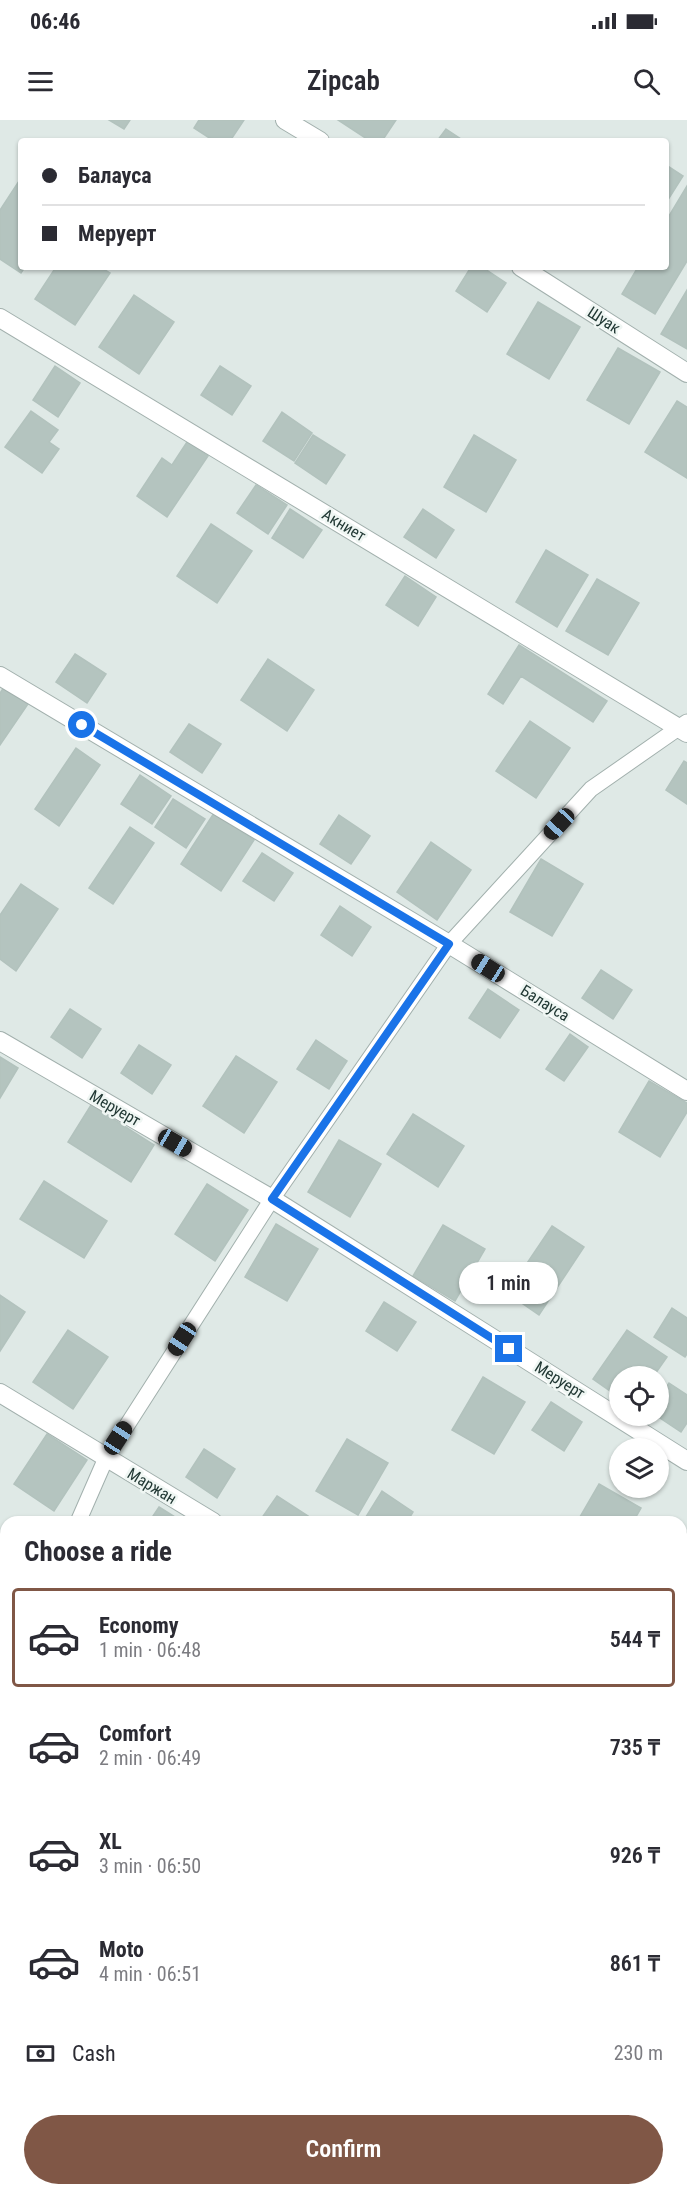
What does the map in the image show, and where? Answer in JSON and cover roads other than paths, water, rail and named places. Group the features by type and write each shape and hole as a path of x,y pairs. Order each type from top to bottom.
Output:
{"street":[{"path":"285,120 315,138"},
{"name":"Шуак","path":"526,270 687,373"},
{"name":"Акниет","path":"0,318 684,727"},
{"name":"Балауса","path":"0,676 449,944 687,1091"},
{"name":"Меруерт","path":"0,1041 272,1199 687,1461"},
{"name":"Маржан","path":"0,1393 203,1516"}],"lane":[{"path":"81,1516 106,1458 272,1199 449,944 591,789 684,727"}]}
